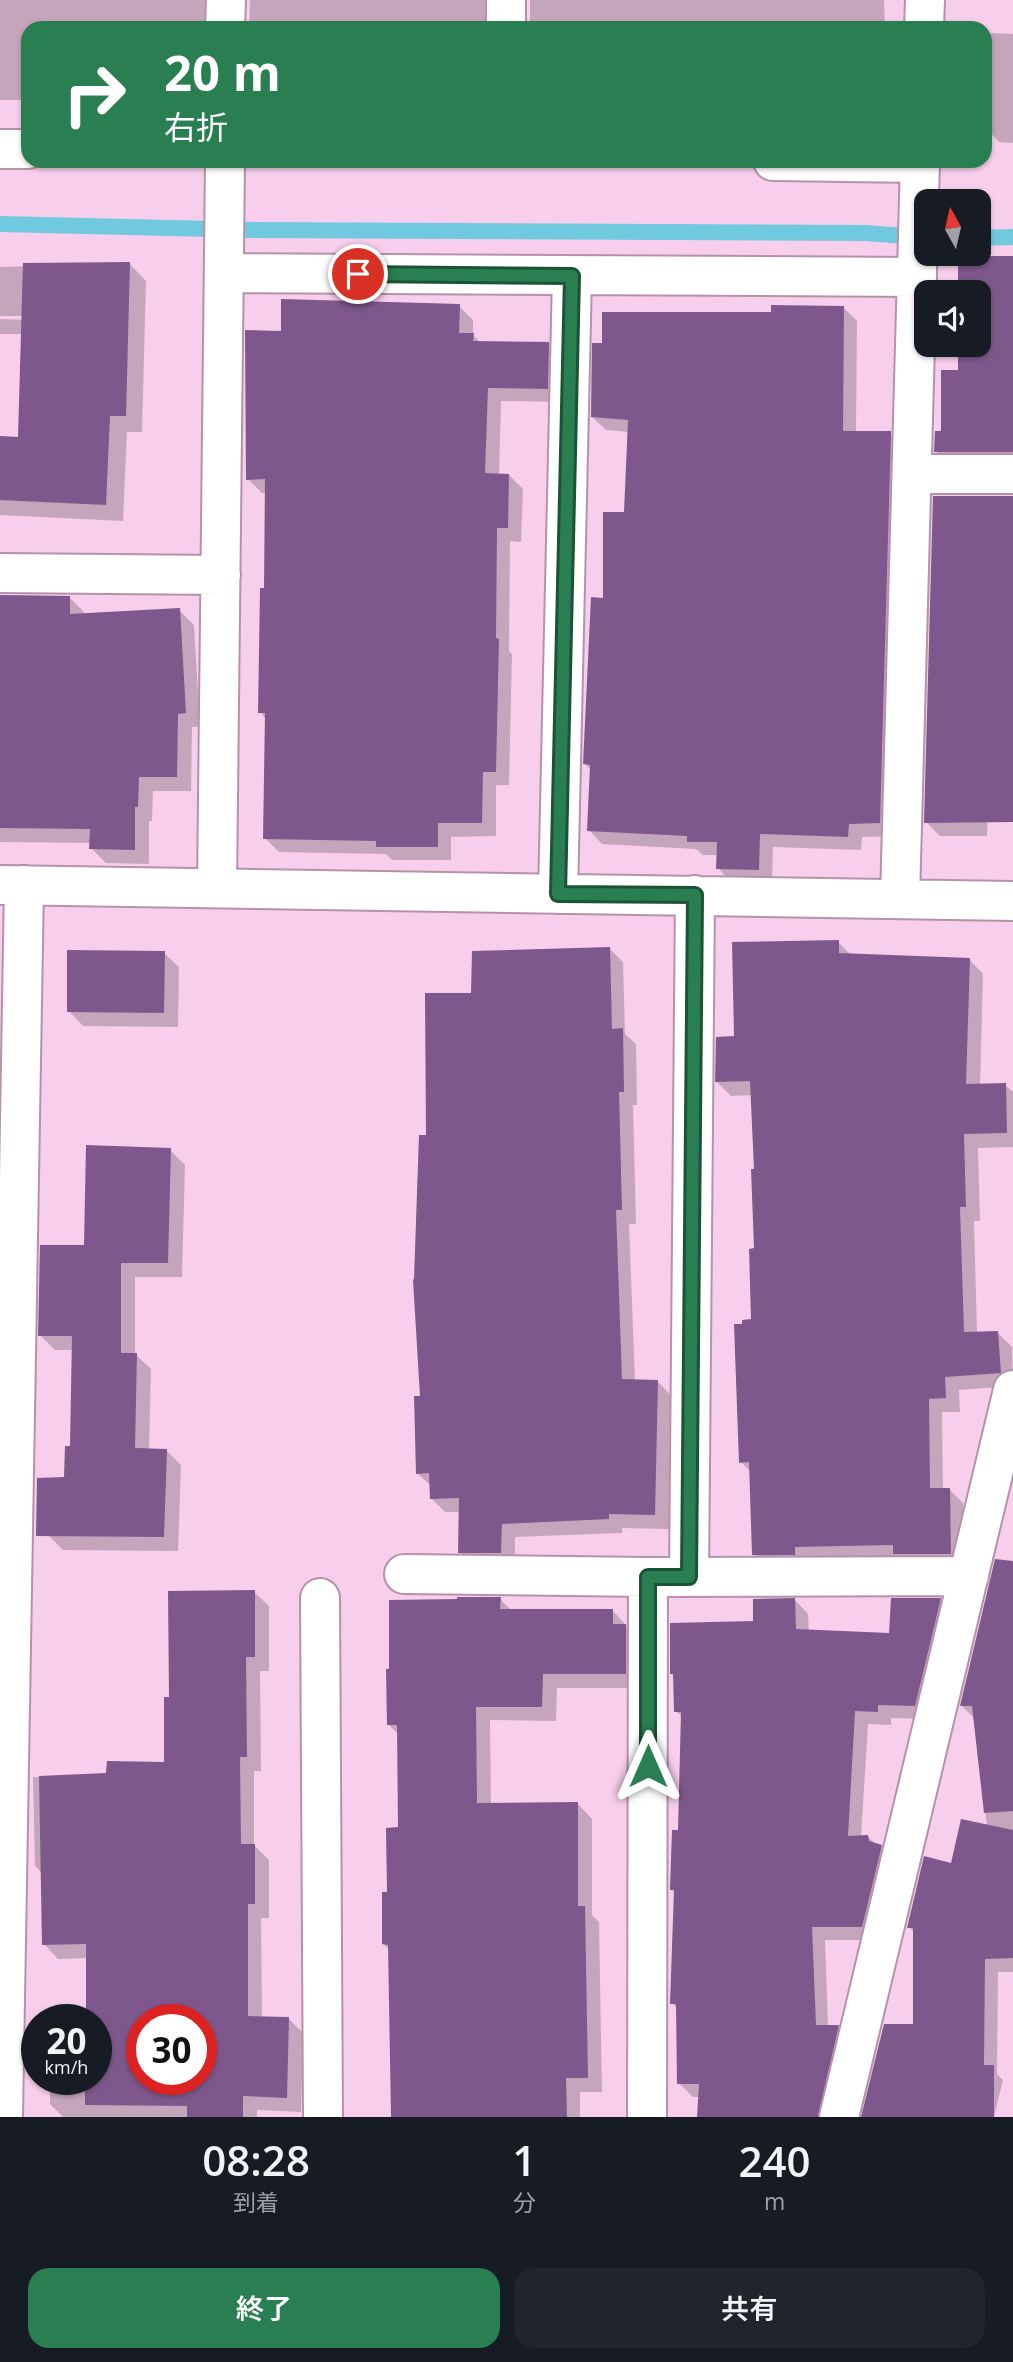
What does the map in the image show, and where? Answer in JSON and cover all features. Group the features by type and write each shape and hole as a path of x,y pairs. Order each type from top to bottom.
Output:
{"street":[{"path":"225,21 226,0"},
{"path":"506,0 506,21"},
{"path":"924,21 925,0"},
{"path":"0,149 21,149"},
{"path":"887,168 920,170 900,899"},
{"path":"217,888 225,169"},
{"path":"223,262 572,276 917,267"},
{"path":"558,894 572,276"},
{"path":"912,474 1013,474"},
{"path":"0,573 221,575"},
{"path":"3,2117 12,885 1013,901"},
{"path":"689,1577 695,895"},
{"path":"839,2117 1013,1390"},
{"path":"404,1574 648,1577 969,1576"},
{"path":"647,2117 648,1577"},
{"path":"320,1598 323,2117"}],"building":[{"path":"991,256 1013,256 1013,452 934,452 935,431 941,431 941,370 958,370 958,357 991,357 991,280 958,280 958,266 991,266"},
{"path":"130,262 126,416 110,416 106,505 0,500 0,436 18,437 23,263"},
{"path":"281,299 460,304 459,333 474,333 473,341 549,342 548,389 488,388 485,473 509,474 508,528 497,528 496,638 499,639 496,772 483,772 482,823 438,823 438,847 376,847 376,841 263,839 265,713 258,713 260,588 264,588 265,479 246,480 245,330 281,331"},
{"path":"771,305 844,306 843,431 891,431 880,823 849,824 848,837 760,834 759,870 716,869 717,842 687,842 687,836 587,831 590,765 583,764 591,597 603,598 603,512 624,512 628,420 591,417 592,343 602,343 602,312 771,312"},
{"path":"933,496 1013,496 1013,822 924,823"},
{"path":"0,595 70,596 70,614 180,608 186,713 178,714 177,777 139,777 138,807 135,807 135,850 89,849 90,829 0,828"},
{"path":"839,940 839,953 970,958 966,1084 1006,1083 1007,1133 964,1134 966,1207 960,1207 964,1332 998,1331 1001,1373 945,1377 946,1398 929,1399 930,1488 950,1488 951,1554 893,1554 893,1545 795,1547 795,1555 752,1555 749,1462 739,1463 734,1324 742,1324 742,1320 751,1319 749,1249 754,1248 751,1169 754,1169 750,1081 715,1082 716,1037 734,1036 732,942"},
{"path":"610,947 612,1029 623,1028 624,1092 619,1092 622,1210 616,1210 622,1379 658,1380 655,1515 609,1514 609,1519 502,1524 501,1553 458,1553 459,1498 430,1499 429,1473 416,1474 414,1396 420,1396 413,1280 419,1135 426,1135 425,993 471,993 472,951"},
{"path":"67,950 165,951 164,1013 67,1012"},
{"path":"86,1145 171,1148 168,1263 121,1263 121,1353 137,1353 135,1448 167,1449 164,1537 36,1536 37,1478 64,1477 65,1446 70,1446 72,1336 38,1336 40,1245 84,1245"},
{"path":"995,1559 1013,1561 1013,1811 984,1813 972,1706 960,1706"},
{"path":"255,1590 255,1657 246,1657 247,1757 240,1757 241,1844 255,1844 255,1904 248,1904 248,2016 289,2017 287,2098 243,2096 243,2117 187,2117 187,2106 85,2105 85,2095 112,2095 112,2004 86,2004 86,1944 42,1945 39,1776 106,1773 107,1761 164,1762 164,1697 169,1697 168,1591"},
{"path":"501,1597 500,1609 613,1609 613,1624 626,1624 626,1674 543,1674 542,1707 476,1707 477,1803 578,1802 578,1906 585,1906 588,2078 566,2078 567,2117 391,2117 388,1945 382,1944 382,1892 387,1892 386,1828 398,1827 397,1725 387,1725 389,1600"},
{"path":"795,1598 796,1629 889,1633 891,1598 941,1598 915,1706 878,1705 878,1712 855,1711 848,1836 868,1835 869,1841 882,1845 862,1927 812,1927 816,2025 839,2025 818,2117 697,2117 699,2084 677,2084 676,2004 670,2004 674,1890 670,1890 672,1830 678,1830 681,1712 674,1712 673,1674 670,1674 670,1623 753,1621 753,1599"},
{"path":"961,1819 1013,1830 1013,1958 985,1959 984,2065 994,2065 994,2117 861,2117 884,2024 913,2024 913,1928 907,1928 924,1856 951,1863"}],"waterway":[{"path":"0,224 254,230 865,233 914,237"},
{"path":"991,238 1013,237"}],"route":[{"path":"358,274 572,276 558,894 695,895 689,1577 648,1577 648,1766"}]}
